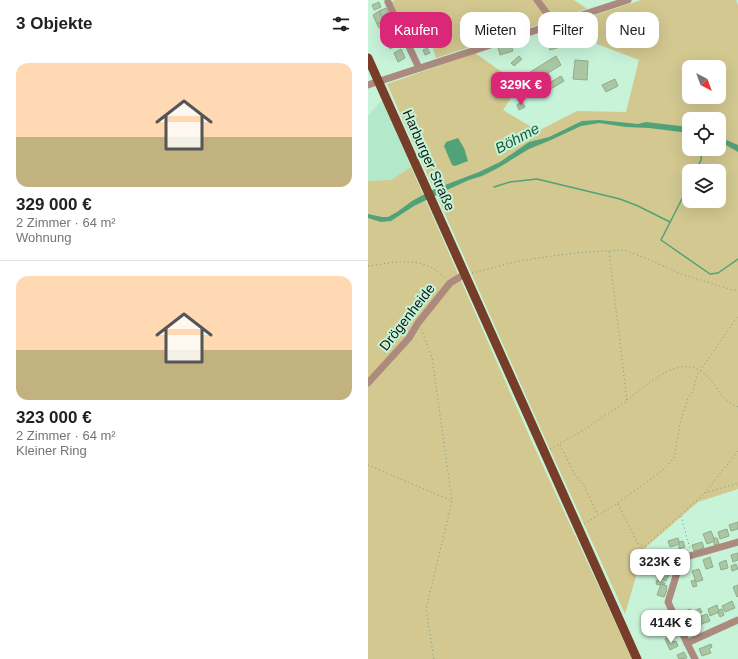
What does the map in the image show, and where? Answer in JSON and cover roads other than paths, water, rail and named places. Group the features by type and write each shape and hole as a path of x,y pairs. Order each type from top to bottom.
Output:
{"main road":[{"name":"Harburger Straße","path":"368,58 637,659"}],"street":[{"path":"537,0 546,12"},
{"path":"589,12 628,0"},
{"path":"388,2 419,68"},
{"path":"368,85 538,28"},
{"name":"Drögenheide","path":"368,383 408,338 450,283 465,274"},
{"path":"695,659 668,602 681,560 686,557 738,542"},
{"path":"687,643 738,620"}],"waterway":[{"path":"699,164 701,156"},
{"path":"494,187 510,182 537,179 620,199 670,222"},
{"path":"682,199 661,240 710,274 718,273 738,259"}],"water label":[{"name":"Böhme","path":"517,138"}]}
